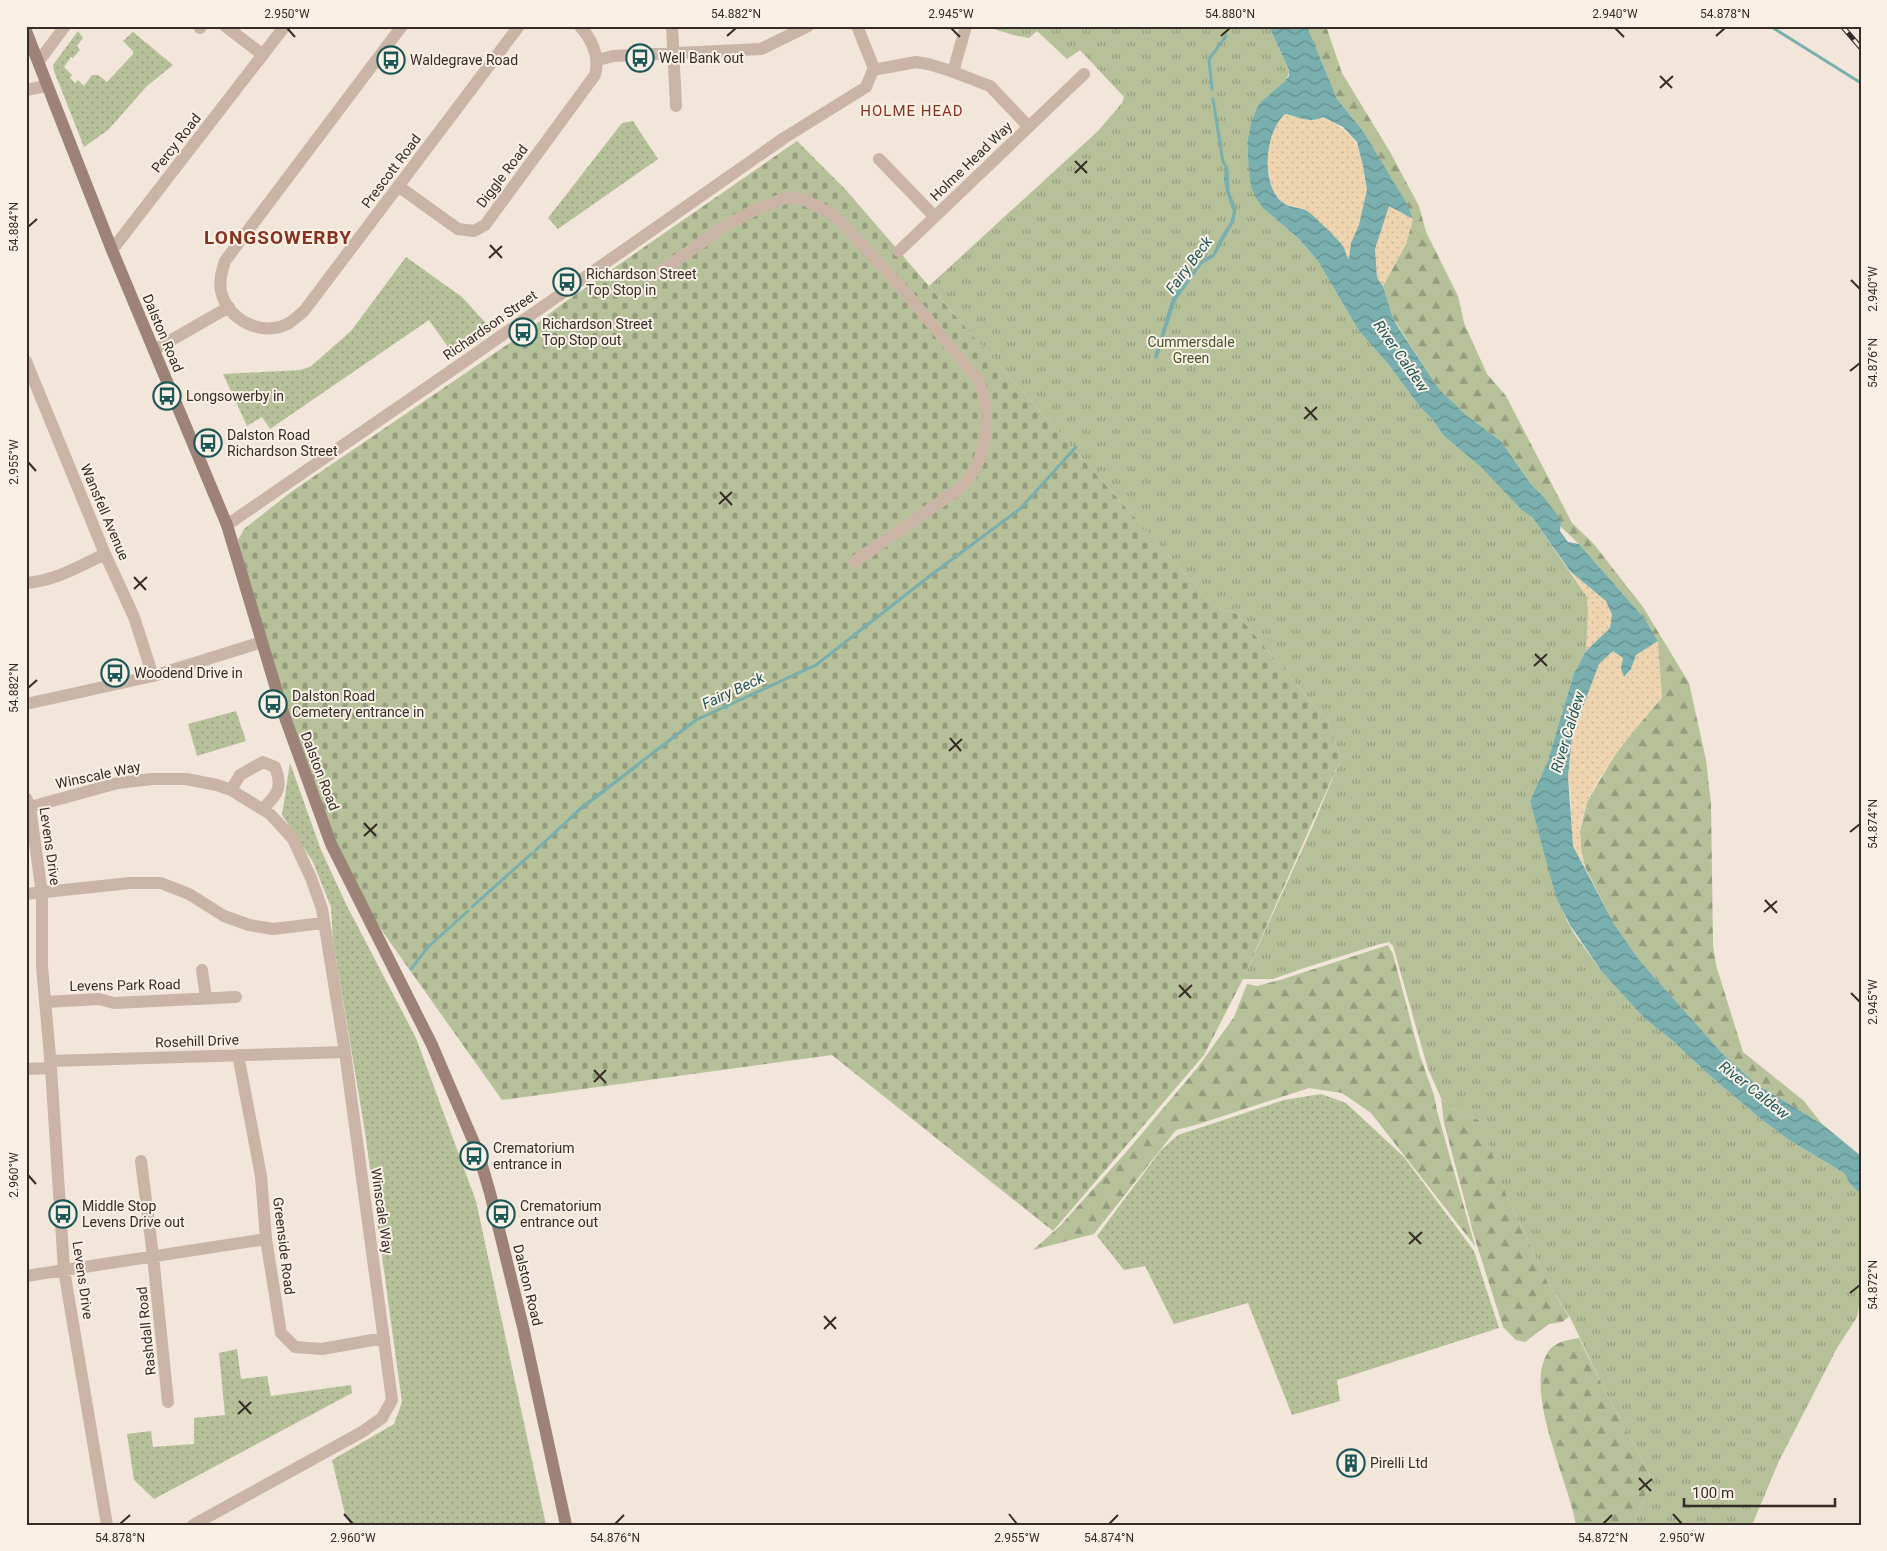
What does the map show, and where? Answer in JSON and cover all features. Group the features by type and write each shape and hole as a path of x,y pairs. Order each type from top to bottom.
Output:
{"main road":[{"name":"Dalston Road","path":"26,31 112,250 226,525 291,737 331,844 432,1045 478,1152 490,1193 525,1337 566,1525"}],"street":[{"path":"39,61 65,26"},
{"path":"225,26 263,55"},
{"name":"Percy Road","path":"112,250 285,26"},
{"path":"154,350 228,307 224,299 221,283 222,268 229,254 402,26"},
{"name":"Prescott Road","path":"228,307 252,327 269,329 288,324 304,311 519,26"},
{"path":"580,26 587,36 598,60 613,56 762,49 808,26"},
{"path":"672,26 676,106"},
{"path":"857,26 871,59 873,70"},
{"path":"953,72 966,26"},
{"name":"Diggle Road","path":"398,186 458,229 474,231 485,224 595,75 598,60"},
{"name":"Holme Head Way","path":"873,70 916,62 953,72 990,86 1029,127"},
{"name":"Richardson Street","path":"226,525 458,366 784,138 866,87 873,70"},
{"name":"Holme Head Way","path":"899,252 1084,74"},
{"path":"26,90 46,86"},
{"name":"Holme Head Way","path":"879,159 935,217"},
{"path":"654,276 728,224 755,210 788,197 805,200 830,213 845,226 907,294 979,381 985,398 987,415 985,435 981,458 968,480 956,491 854,562"},
{"name":"Wansfell Avenue","path":"26,361 105,554 134,617 153,676"},
{"path":"26,583 46,581 57,577 105,554"},
{"path":"26,704 153,676 262,642"},
{"path":"231,790 240,775 263,762 275,767 279,788 263,809"},
{"name":"Winscale Way","path":"28,802 118,783 152,779 186,779 231,790 270,814 293,839 311,878 322,910 345,1052 392,1400 382,1418 362,1432 202,1523"},
{"name":"Levens Drive","path":"28,802 42,894 42,966 64,1270 108,1525"},
{"path":"26,894 42,894 130,883 161,883 189,894 224,916 249,925 273,929 323,924"},
{"path":"202,970 206,998"},
{"name":"Levens Park Road","path":"45,1002 98,999 114,1003 236,997"},
{"name":"Rosehill Drive","path":"26,1069 50,1064 345,1052"},
{"name":"Greenside Road","path":"238,1055 261,1176 266,1239 281,1333 295,1347 322,1349 384,1338"},
{"name":"Rashdall Road","path":"141,1161 168,1402"},
{"path":"26,1276 266,1239"}],"green space":[{"name":"Cummersdale Green","path":"985,26 1269,26 1289,70 1286,80 1282,85 1259,104 1264,209 1298,238 1318,261 1359,331 1389,365 1444,436 1481,465 1532,517 1587,597 1586,651 1574,673 1548,760 1530,801 1555,890 1567,921 1602,972 1645,1019 1673,1041 1762,1120 1789,1140 1844,1173 1850,1184 1861,1194 1861,1296 1857,1317 1837,1348 1779,1461 1752,1525 1633,1525 1651,1477 1604,1389 1571,1319 1548,1283 1506,1194 1479,1120 1451,1108 1441,1098 1428,1069 1393,946 1389,942 1380,944 1273,979 1243,979 1312,828 1341,758 1328,722 1237,614 1216,607 1201,592 929,286 1098,131 1122,103 1124,97 1080,50 1067,59 1037,31 1029,38"},
{"path":"1307,26 1326,26 1342,73 1390,152 1419,206 1426,232 1458,296 1464,323 1487,374 1506,396 1572,523 1593,543 1643,607 1689,683 1706,760 1711,804 1713,945 1716,965 1743,1052 1804,1101 1822,1124 1756,1084 1722,1053 1640,961 1614,924 1585,867 1580,831 1587,802 1616,753 1635,729 1658,641 1645,619 1579,544 1559,525 1543,496 1530,483 1501,441 1466,415 1439,389 1393,318 1383,286 1406,244 1413,219 1363,131 1337,99"},
{"path":"78,31 83,38 77,46 80,50 73,58 71,57 64,67 72,75 70,78 75,83 78,80 84,86 92,75 98,75 107,82 133,54 133,51 123,41 133,32 173,65 147,86 108,130 84,147 53,65"},
{"path":"633,121 658,159 558,229 548,218 622,123"},
{"path":"797,141 846,190 1201,592 1216,607 1237,614 1328,722 1341,758 1243,979 1204,1055 1053,1231 832,1055 502,1100 358,897 284,712 238,540 244,529 291,492 520,336 565,302"},
{"path":"406,257 462,297 493,331 455,357 429,320 270,429 262,417 247,426 223,374 300,370 310,367 351,331"},
{"path":"236,711 246,741 197,756 188,724"},
{"path":"290,763 321,850 347,906 416,1038 476,1201 546,1525 351,1525 346,1518 332,1460 394,1424 402,1402 365,1132 333,940 331,907 313,862 282,815"},
{"path":"1388,945 1393,954 1420,1056 1434,1095 1475,1246 1371,1113 1342,1093 1309,1088 1176,1130 1094,1234 1033,1250 1060,1226 1128,1150 1198,1067 1234,1017 1247,984 1257,986 1280,980"},
{"path":"1321,1094 1346,1103 1404,1157 1474,1251 1499,1328 1337,1380 1340,1401 1292,1415 1248,1303 1174,1324 1145,1266 1124,1270 1097,1236 1161,1150 1178,1135 1284,1100"},
{"path":"1441,1098 1451,1108 1479,1120 1487,1134 1506,1194 1548,1283 1569,1317 1562,1322 1549,1324 1525,1342 1516,1340 1503,1327 1474,1236 1444,1123"},
{"path":"1579,1338 1651,1477 1633,1525 1576,1525 1550,1438 1544,1414 1541,1371 1547,1354 1553,1347 1561,1342"},
{"path":"237,1349 241,1379 267,1376 271,1396 351,1385 352,1393 154,1499 134,1480 127,1434 151,1431 153,1447 194,1444 194,1418 225,1415 219,1353"}],"sand":[{"path":"1285,114 1309,120 1323,117 1345,131 1352,138 1360,154 1367,190 1399,212 1413,219 1406,244 1383,286 1374,277 1351,262 1342,244 1323,226 1302,209 1281,201 1275,192 1270,182 1268,157 1273,132"},
{"path":"1570,571 1606,601 1612,615 1610,628 1586,651 1587,597"},
{"path":"1658,641 1662,698 1624,743 1599,779 1590,797 1583,815 1580,833 1585,867 1573,846 1571,828 1571,802 1568,777 1572,736 1599,664 1613,651 1623,658 1621,668 1625,677 1631,669 1636,655"}],"water":[{"name":"River Caldew","path":"1269,26 1307,26 1337,99 1363,131 1407,204 1413,219 1389,206 1375,249 1377,278 1383,286 1396,324 1439,389 1466,415 1501,441 1530,483 1543,496 1561,520 1560,531 1568,542 1579,544 1645,619 1658,641 1636,655 1631,669 1624,677 1621,668 1623,658 1613,651 1599,664 1572,736 1568,777 1573,846 1614,924 1640,961 1722,1053 1756,1084 1822,1124 1861,1156 1861,1194 1850,1184 1844,1173 1789,1140 1762,1120 1673,1041 1645,1019 1602,972 1570,925 1556,897 1530,801 1548,760 1574,673 1586,651 1610,628 1612,615 1606,601 1570,571 1532,517 1522,510 1480,466 1444,436 1389,365 1359,331 1318,261 1298,238 1264,209 1256,198 1251,187 1248,159 1248,140 1251,123 1259,104 1284,82 1289,76 1289,70","holes":["1285,114 1309,120 1323,117 1343,127 1357,142 1367,190 1359,225 1351,243 1349,259 1343,246 1327,229 1307,211 1282,202 1275,194 1270,183 1268,171 1269,145 1278,122"]},
{"path":"1225,167 1227,168 1228,191 1235,210 1233,221 1213,256 1201,263 1177,296 1156,357 1154,357 1173,295 1203,259 1213,254 1220,238 1231,221 1233,211 1224,180"},
{"path":"637,764 639,766 579,812 513,870 581,808"}],"waterway":[{"path":"1770,26 1861,83"},
{"name":"Fairy Beck","path":"1212,89 1209,59 1226,36"},
{"name":"Fairy Beck","path":"1156,357 1177,296 1201,263 1213,256 1233,221 1235,210 1228,191 1227,168 1223,162 1213,99"},
{"name":"Fairy Beck","path":"536,850 581,808 696,720 816,665 931,575 1020,509 1076,447"},
{"name":"Fairy Beck","path":"472,907 531,854"},
{"name":"Fairy Beck","path":"411,969 428,947 468,911"}],"railway":[{"path":"1842,26 1861,48"}],"place":[{"name":"Well Bank out","path":"640,58"},
{"name":"Waldegrave Road","path":"391,60"},
{"name":"Richardson Street Top Stop in","path":"567,282"},
{"name":"Richardson Street Top Stop out","path":"523,332"},
{"name":"Longsowerby in","path":"167,396"},
{"name":"Dalston Road Richardson Street","path":"208,443"},
{"name":"Woodend Drive in","path":"115,673"},
{"name":"Dalston Road Cemetery entrance in","path":"273,704"},
{"name":"Crematorium entrance in","path":"474,1156"},
{"name":"Middle Stop Levens Drive out","path":"63,1214"},
{"name":"Crematorium entrance out","path":"501,1214"},
{"name":"Pirelli Ltd","path":"1351,1463"}],"district":[{"name":"HOLME HEAD","path":"912,111"},
{"name":"LONGSOWERBY","path":"278,237"}]}
